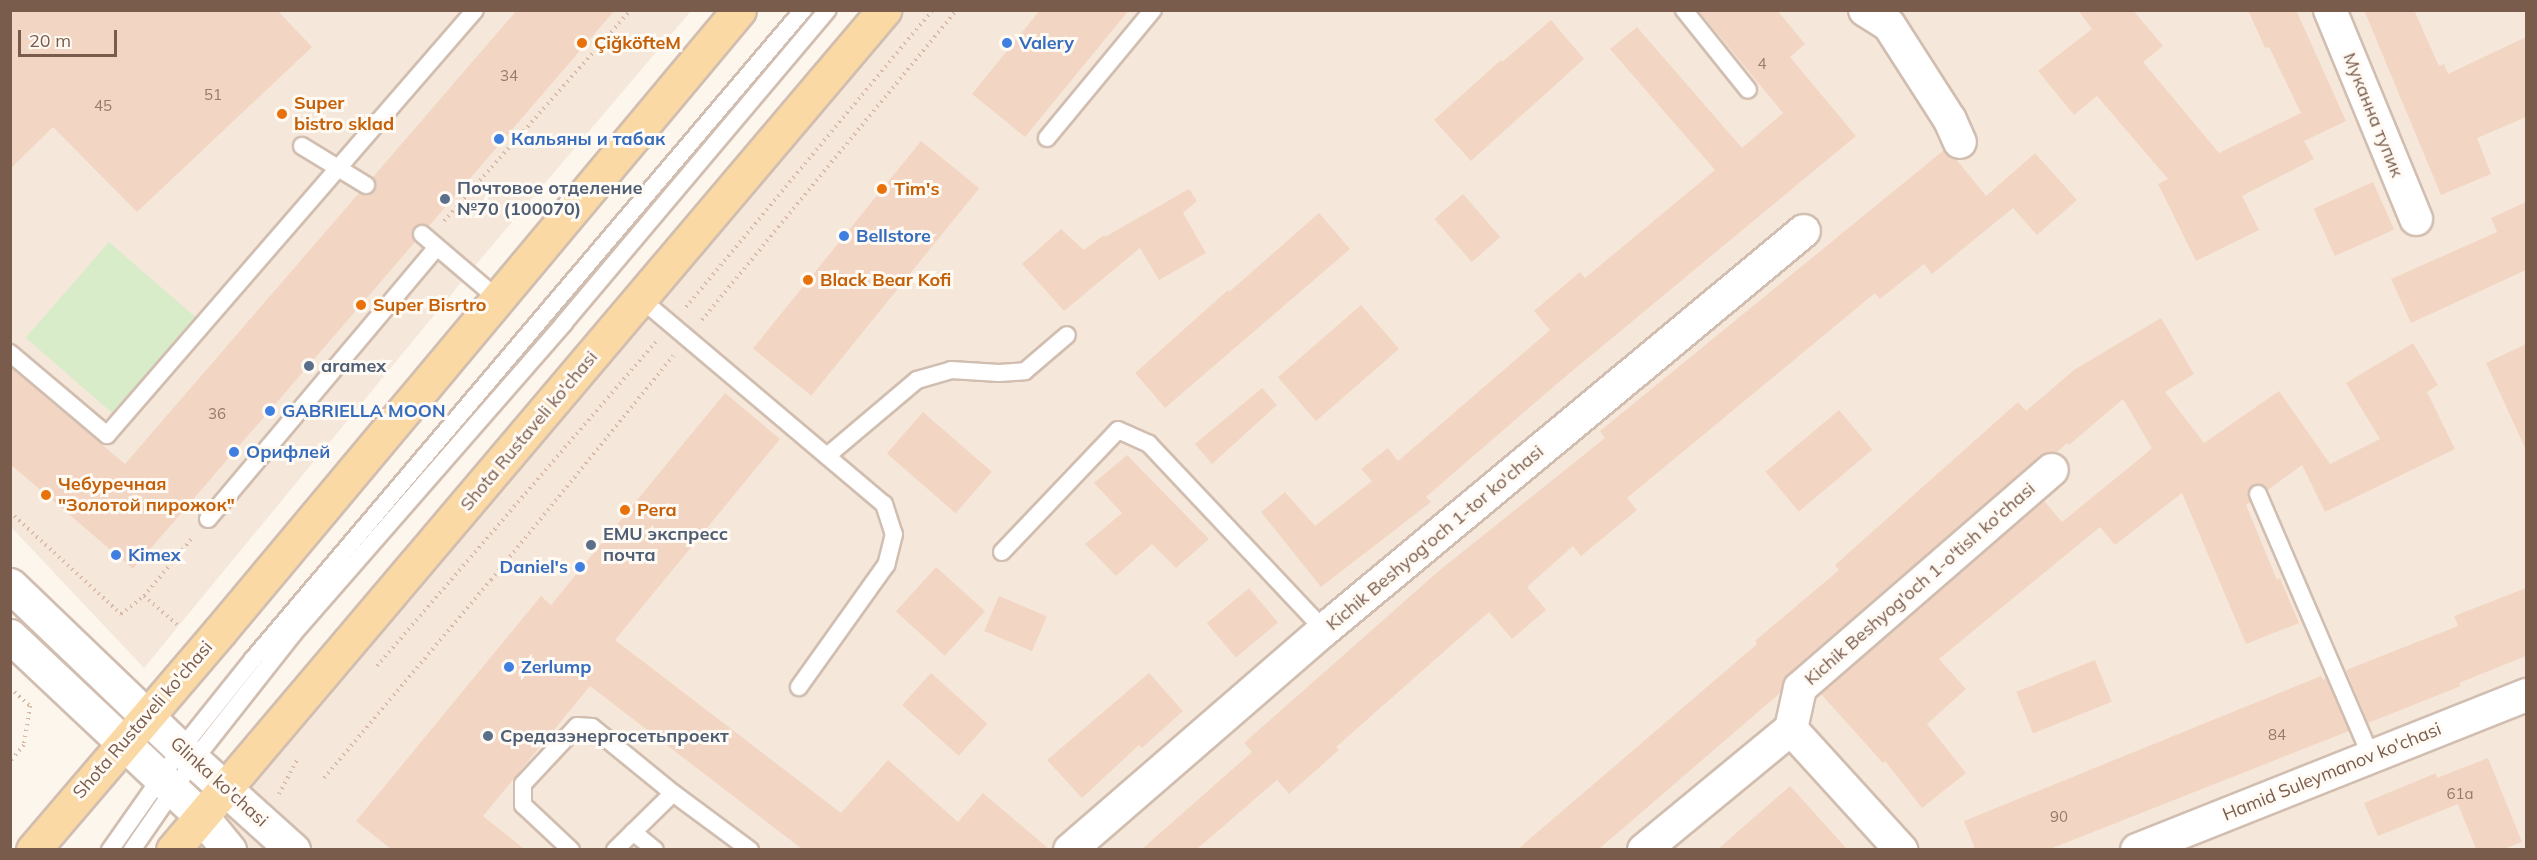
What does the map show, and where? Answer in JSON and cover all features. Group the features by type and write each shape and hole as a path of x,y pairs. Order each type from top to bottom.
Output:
{"main road":[{"name":"Shota Rustaveli ko'chasi","path":"33,849 146,714 220,631 739,10"},
{"name":"Shota Rustaveli ko'chasi","path":"173,849 202,818 884,10"},
{"name":"Glinka ko'chasi","path":"10,585 188,754 293,849"},
{"name":"Glinka ko'chasi","path":"10,636 202,818 229,849"}],"street":[{"path":"1865,10 1889,25 1950,120 1959,142"},
{"name":"Муканна тупик","path":"2331,10 2416,219"},
{"name":"Kichik Beshyog'och 1-tor ko'chasi","path":"1070,849 1324,630 1804,231"},
{"name":"Kichik Beshyog'och 1-o'tish ko'chasi","path":"1791,729 1800,688 2052,470"},
{"name":"Hamid Suleymanov ko'chasi","path":"2137,849 2526,695"},
{"path":"1644,849 1791,729 1901,849"}],"lane":[{"path":"10,353 107,435 475,10"},
{"path":"110,849 167,784 253,659 803,10"},
{"path":"188,754 564,323 828,10"},
{"path":"1047,138 1153,10"},
{"path":"1684,10 1748,90"},
{"path":"302,146 366,185"},
{"path":"422,234 497,298"},
{"path":"208,519 436,248"},
{"path":"641,299 884,504 894,534 886,565 799,687"},
{"path":"827,456 918,380 951,370 999,373 1024,371 1067,335"},
{"path":"1002,552 1118,430 1149,444 1324,630"},
{"path":"2258,494 2371,756"},
{"path":"571,849 524,805 523,784 577,726 592,727 673,793 750,849"},
{"path":"132,849 167,784"},
{"path":"615,849 673,793"},
{"path":"633,832 655,849"}],"path":[{"path":"369,674 671,324 933,10"},
{"path":"324,778 491,580 957,10"},
{"path":"144,596 179,626"},
{"path":"10,688 30,706 24,745 10,762"},
{"path":"263,822 299,755"}],"shaded area":[{"path":"11,11 691,11 468,274 144,668 11,527"},
{"path":"884,11 2526,11 2526,849 173,850"}],"green space":[{"path":"109,242 202,323 119,419 26,338"}],"building":[{"path":"10,10 277,10 312,47 137,212 53,127 10,169"},
{"path":"517,10 615,10 429,226 423,224 414,227 412,233 415,242 133,569 10,464 10,367 125,464 359,193 366,195 375,191 376,185 373,177"},
{"path":"1040,10 1129,10 1025,137 972,94"},
{"path":"1698,10 1777,10 1805,44 1790,57 1856,136 1559,382 1426,497 1431,502 1321,587 1261,512 1285,492 1315,526 1372,481 1361,469 1388,448 1398,461 1550,330 1534,311 1580,272 1585,278 1715,170 1610,49 1637,27 1742,148 1783,113"},
{"path":"2078,10 2133,10 2163,46 2143,62 2219,153 2301,113 2269,47 2265,48 2248,10 2296,10 2346,121 2304,141 2314,159 2242,196 2259,230 2196,261 2158,184 2168,179 2097,96 2074,115 2038,71 2092,29"},
{"path":"2364,10 2414,10 2439,66 2444,64 2448,74 2526,37 2526,117 2477,138 2491,174 2441,195"},
{"path":"1551,20 1584,59 1471,161 1434,120 1501,60 1502,62"},
{"path":"921,141 979,188 811,396 753,348"},
{"path":"1944,150 1956,159 1986,196 2035,153 2077,200 2037,235 2013,208 1932,274 1924,264 1880,299 1875,293 1627,498 1637,510 1581,556 1573,546 1527,587 1546,610 1512,639 1489,612 1336,747 1339,750 1289,794 1277,780 1197,849 1142,849 1252,752 1244,743 1441,569 1605,438 1600,431"},
{"path":"2373,182 2394,230 2335,256 2314,208"},
{"path":"1189,189 1197,201 1183,213 1206,253 1159,280 1140,248 1064,311 1022,264 1061,229 1084,250 1104,235 1105,237"},
{"path":"1463,194 1500,237 1472,262 1434,219"},
{"path":"2526,202 2526,270 2411,323 2391,279 2497,232 2491,218"},
{"path":"1319,213 1350,249 1165,408 1135,373"},
{"path":"1361,305 1399,349 1316,421 1278,377"},
{"path":"2161,318 2194,374 2165,392 2204,443 2279,391 2330,464 2380,439 2346,383 2413,343 2438,385 2427,392 2455,449 2325,512 2302,465 2268,490 2259,484 2249,488 2250,502 2246,505 2277,580 2280,578 2299,623 2246,644 2182,493 2115,545 2100,527 1939,659 1966,689 1927,724 1966,773 1922,808 1885,761 1883,763 1821,694 2044,501 2062,522 2152,448 2123,399 2069,445 2067,443 2056,453 2040,456 1788,674 1780,693 1599,849 1518,849 1757,644 1755,641 1839,570 1835,565 2018,402 2026,411 2074,370"},
{"path":"2526,344 2526,450 2486,363"},
{"path":"1262,388 1277,405 1212,464 1195,444"},
{"path":"725,393 780,439 615,640 841,813 888,760 958,822 983,793 1049,849 802,849 590,686 483,816 524,849 391,849 356,821 541,596 551,605"},
{"path":"1839,410 1872,450 1799,512 1765,472"},
{"path":"923,412 992,472 956,513 887,454"},
{"path":"1127,455 1209,539 1176,568 1152,544 1116,576 1085,544 1122,513 1094,483"},
{"path":"936,567 985,611 945,656 896,612"},
{"path":"1249,588 1278,622 1236,658 1207,623"},
{"path":"2526,588 2526,656 2459,683 2461,686 2368,723 2346,670 2458,626 2454,616"},
{"path":"999,596 1047,616 1032,651 984,631"},
{"path":"2095,660 2112,702 2033,734 2016,692"},
{"path":"931,673 987,724 959,756 902,705"},
{"path":"1149,673 1183,711 1142,748 1139,745 1082,798 1047,760"},
{"path":"2321,676 2323,680 2326,678 2349,731 2050,849 1975,849 1964,821"},
{"path":"2488,758 2522,842 2504,849 2476,849 2458,804 2378,836 2364,803 2436,773 2437,778"},
{"path":"1790,786 1847,849 1718,849"}],"place":[{"name":"ÇiğköfteM","path":"582,43"},
{"name":"Valery","path":"1007,43"},
{"name":"Super bistro sklad","path":"282,114"},
{"name":"Кальяны и табак","path":"499,139"},
{"name":"Tim's","path":"882,189"},
{"name":"Почтовое отделение №70 (100070)","path":"445,199"},
{"name":"Bellstore","path":"844,236"},
{"name":"Black Bear Kofi","path":"808,280"},
{"name":"Super Bisrtro","path":"361,305"},
{"name":"aramex","path":"309,366"},
{"name":"GABRIELLA MOON","path":"270,411"},
{"name":"Орифлей","path":"234,452"},
{"name":"Чебуречная \"Золотой пирожок\"","path":"46,495"},
{"name":"Pera","path":"625,510"},
{"name":"EMU экспресс почта","path":"591,545"},
{"name":"Kimex","path":"116,555"},
{"name":"Daniel's","path":"580,567"},
{"name":"Zerlump","path":"509,667"},
{"name":"Средазэнергосетьпроект","path":"488,736"}]}
